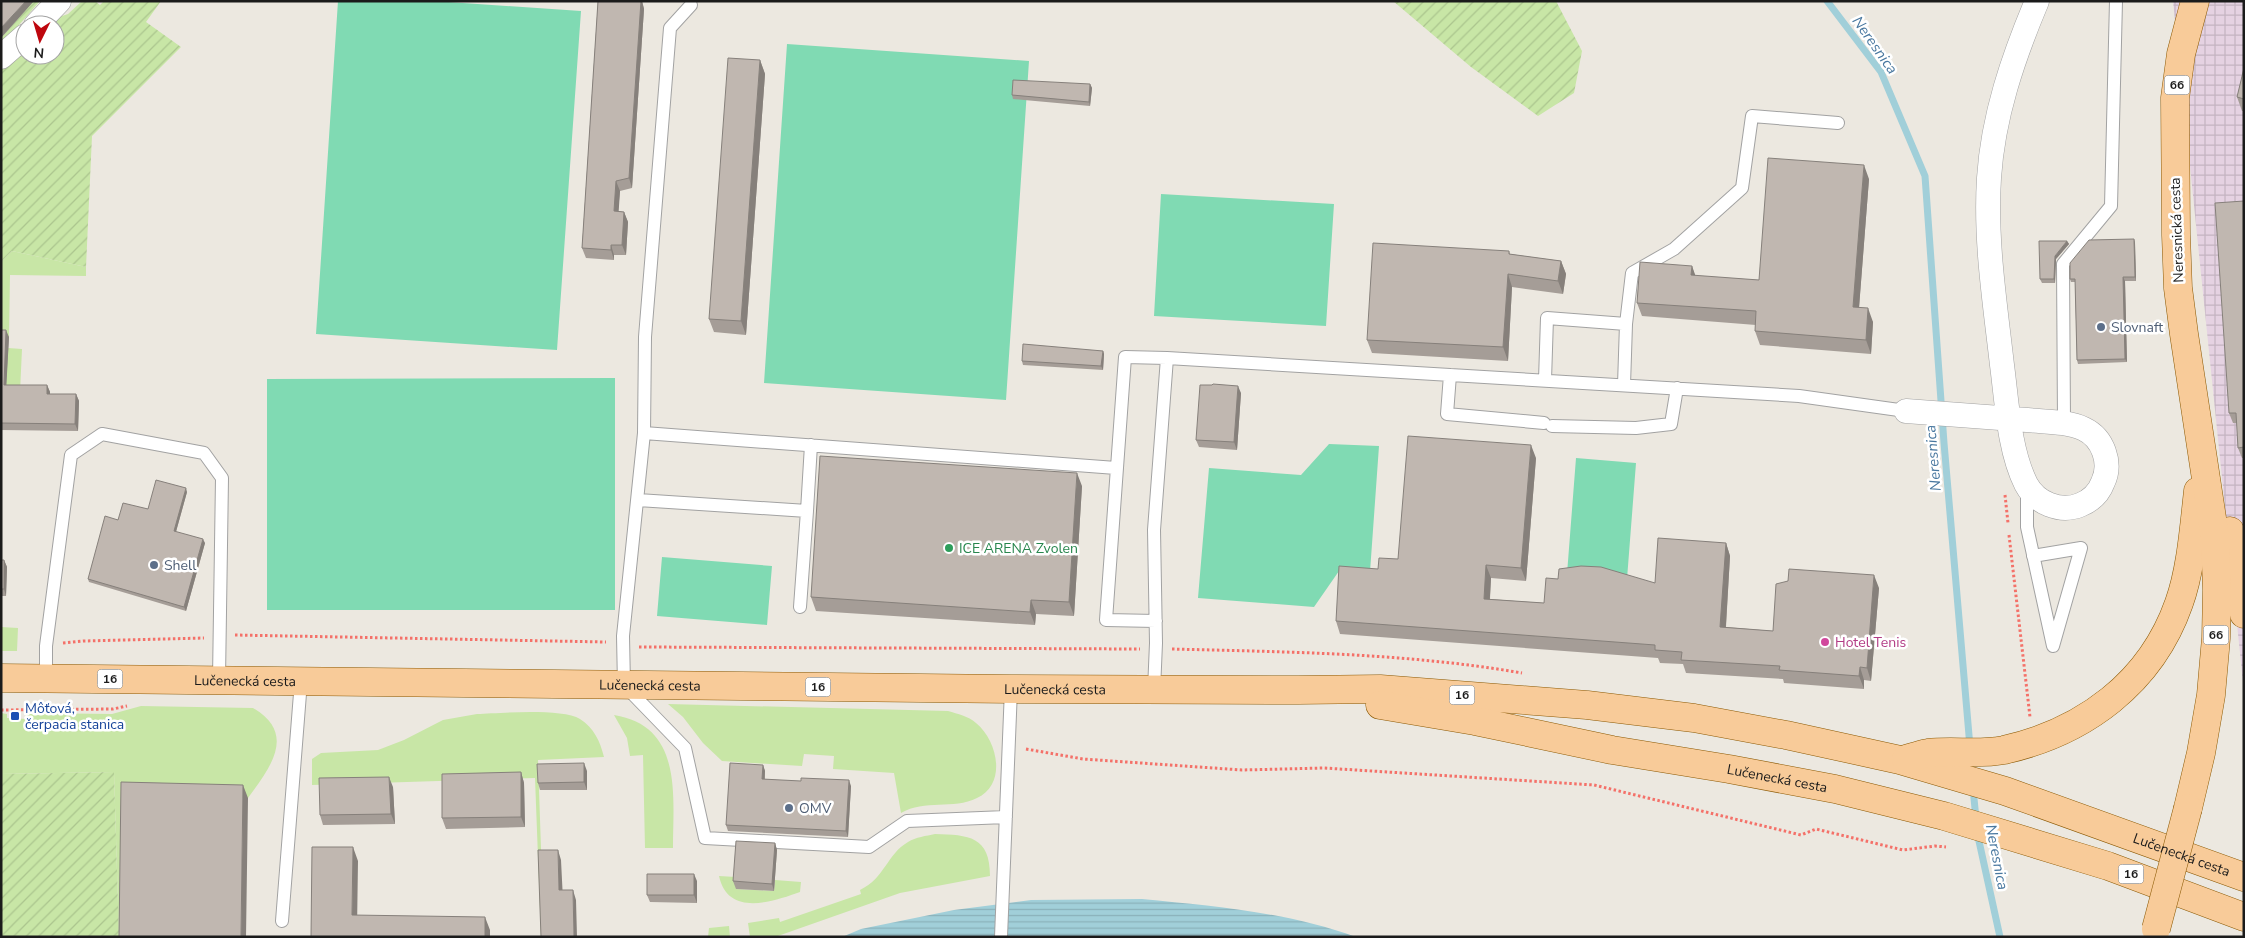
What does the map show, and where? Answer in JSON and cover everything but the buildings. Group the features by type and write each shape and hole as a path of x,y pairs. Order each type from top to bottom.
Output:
{"main road":[{"name":"Neresnická cesta","path":"2195,1 2181,54 2175,98 2176,235 2182,316 2203,460"},
{"path":"2203,460 2228,523 2244,614"},
{"path":"1936,762 1970,754 2002,750 2038,741 2074,726 2102,707 2132,680 2153,656 2180,602 2191,547 2203,460"},
{"name":"66","path":"2155,933 2201,753 2211,695 2216,638 2215,538 2203,460"},
{"name":"Lučenecká cesta","path":"1,678 1011,689 1380,689 1646,711 1786,735 1900,760 1936,762 2005,791 2244,877"},
{"name":"Lučenecká cesta","path":"1298,690 1475,721 1612,750 1796,782 1944,816 2016,836 2108,866 2244,918"}],"street":[{"path":"46,15 60,1"},
{"path":"1906,411 1998,418 2064,423 2087,430 2096,437 2103,447 2106,459 2104,482 2088,501 2078,506 2066,508 2043,502 2033,494 2015,485 2019,464 1998,418 1991,266 1990,178 1996,131 2007,78 2037,1"}],"lane":[{"path":"2064,423 2063,264 2111,206 2116,1"},
{"path":"691,5 670,28 645,337 644,433 623,647 624,685 685,748 705,838 869,847 907,821 1006,817"},
{"path":"1624,385 1626,324 1632,273 1674,249 1742,188 1752,116 1838,123"},
{"path":"1545,380 1547,318 1626,324"},
{"path":"1156,621 1106,620 1125,357 1450,374 1799,396 1906,411"},
{"path":"1154,690 1156,621 1154,530 1167,358"},
{"path":"1450,374 1448,414 1548,424 1636,428 1671,424 1677,388"},
{"path":"644,433 1116,468"},
{"path":"46,678 46,646 71,455 102,434 204,453 222,478 219,679"},
{"path":"800,607 811,445"},
{"path":"2015,485 2027,526 2033,556 2053,646 2081,548 2033,556"},
{"path":"638,500 807,511"},
{"path":"282,921 301,681"},
{"path":"1001,937 1011,689"}],"path":[{"path":"2008,524 2015,485"},
{"path":"2009,534 2031,727"},
{"path":"46,646 83,641 195,639 219,636 603,642 623,647 1155,649 1294,652 1403,660 1528,674"},
{"path":"1009,746 1083,759 1242,770 1324,768 1594,785 1801,835 1816,829 1903,850 1935,846 1946,847"}],"shaded area":[{"path":"2173,1 2244,1 2244,692"}],"green space":[{"path":"24,1 40,1 28,15 21,15 29,6"},
{"path":"82,1 95,1 100,5 104,1 161,1 146,22 181,47 92,136 86,267 12,251 1,262 1,66 15,55 15,65 65,65 65,15"},
{"path":"338,1 434,1 581,11 557,350 316,334"},
{"path":"1393,1 1556,1 1582,51 1574,93 1538,116 1471,67"},
{"path":"15,22 15,29 4,42 1,38"},
{"path":"787,44 1029,61 1006,400 764,383"},
{"path":"1161,194 1334,204 1326,326 1154,316"},
{"path":"12,251 86,267 86,276 10,275 9,337 1,336 1,262"},
{"path":"8,348 22,349 20,392 1,389"},
{"path":"615,378 615,610 267,610 267,379"},
{"path":"1329,444 1379,446 1370,572 1339,571 1314,607 1198,598 1209,468 1301,475"},
{"path":"1576,458 1636,463 1627,579 1567,574"},
{"path":"662,557 772,566 767,625 657,616"},
{"path":"1,627 18,628 17,651 1,651"},
{"path":"668,704 948,711 970,719 984,731 994,751 996,773 993,783 986,791 968,802 920,806 901,813 894,773 833,769 834,756 804,754 802,766 722,761 703,743 683,717"},
{"path":"141,706 253,708 267,718 274,729 277,740 271,764 248,798 126,796 124,937 119,937 114,772 1,774 1,713 7,714 7,718 27,719 27,713 112,714"},
{"path":"546,712 560,713 580,719 596,735 604,757 538,760 544,937 541,937 535,778 312,785 312,759 321,753 378,750 404,740 443,720 477,714"},
{"path":"614,715 636,722 652,733 663,748 673,786 673,848 645,848 643,755 630,756 627,738"},
{"path":"114,772 119,937 1,937 1,774"},
{"path":"935,834 967,837 982,845 989,863 990,876 900,893 775,937 750,937 748,923 779,918 780,922 861,894 860,890 881,873 901,847 914,839"},
{"path":"719,876 736,877 736,889 774,891 775,880 801,882 800,892 764,902 741,902 724,889"},
{"path":"729,926 730,937 708,937 709,928"}],"water":[{"path":"1142,899 1250,911 1330,928 1356,937 842,937 861,929 954,910 1031,900"}],"waterway":[{"name":"Neresnica","path":"1827,1 1881,72 1925,176 1944,443 1970,747"},
{"name":"Neresnica","path":"1973,788 1976,819"},
{"name":"Neresnica","path":"1977,832 2000,937"}],"place":[{"name":"Slovnaft","path":"2101,327"},
{"name":"ICE ARENA Zvolen","path":"949,548"},
{"name":"Shell","path":"154,565"},
{"name":"Hotel Tenis","path":"1825,642"},
{"name":"Môťová, čerpacia stanica","path":"15,716"},
{"name":"OMV","path":"789,808"}]}
